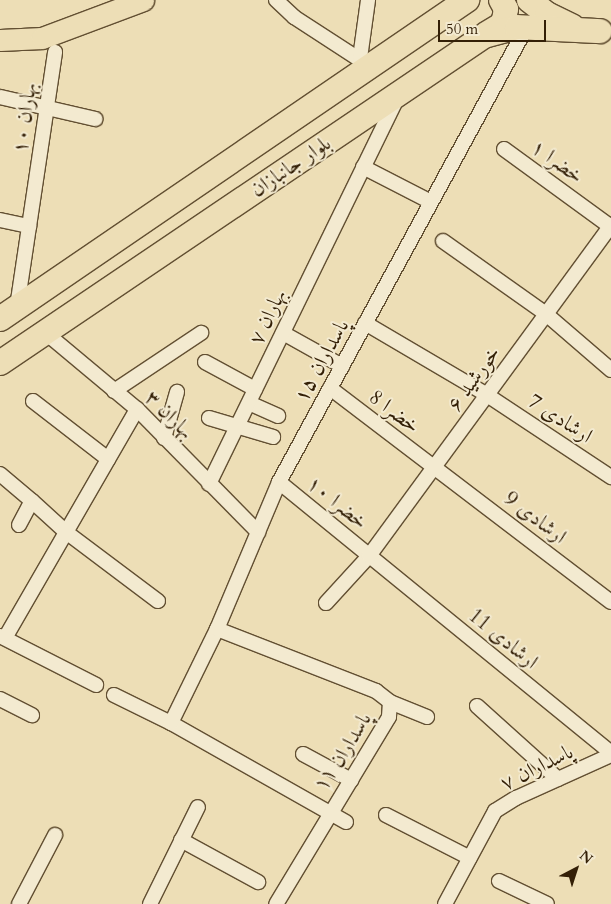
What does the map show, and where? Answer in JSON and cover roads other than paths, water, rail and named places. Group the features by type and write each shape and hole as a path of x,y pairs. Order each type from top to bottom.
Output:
{"highway":[{"path":"478,39 501,25 504,20 506,8 501,0"},
{"path":"529,0 556,20 578,28 606,31"},
{"name":"بلوار جانبازان","path":"8,313 365,63 467,2"},
{"name":"بلوار جانبازان","path":"0,364 478,39 506,28 606,31"}],"main road":[{"path":"0,40 42,38 138,2"}],"street":[{"path":"276,0 294,17 365,63"},
{"path":"365,63 368,0"},
{"name":"پاسداران ۱۵","path":"171,723 217,629 279,482 526,28"},
{"name":"بهاران ۱۰","path":"8,313 29,226 54,52"},
{"name":"بهاران ۷","path":"209,484 399,93"},
{"path":"0,97 95,119"},
{"name":"خضرا ۱","path":"504,148 611,226"},
{"path":"363,167 431,202"},
{"path":"0,220 29,226"},
{"name":"خورشید ۶","path":"326,603 369,556 611,226"},
{"path":"443,241 546,314 611,370"},
{"name":"ارشادی 7","path":"365,323 486,395 611,477"},
{"name":"بهاران ۳","path":"46,332 137,409 258,532"},
{"path":"114,391 201,333"},
{"path":"283,333 342,366"},
{"path":"205,362 255,389"},
{"name":"خضرا 8","path":"330,388 434,467"},
{"path":"164,438 177,392"},
{"path":"33,401 108,459"},
{"path":"249,403 278,416"},
{"path":"96,685 2,637 66,532 137,409"},
{"path":"210,418 273,437"},
{"name":"ارشادی 9","path":"434,467 611,602"},
{"path":"0,474 66,532 158,602"},
{"name":"خضرا ۱۰","path":"279,482 369,556"},
{"path":"18,525 32,501"},
{"name":"ارشادی 11","path":"369,556 611,754"},
{"name":"پاسداران ١١","path":"217,629 376,691 390,702 389,717 276,904"},
{"path":"114,695 171,723 346,822"},
{"path":"0,700 32,715"},
{"path":"390,702 427,717"},
{"path":"477,706 558,779"},
{"path":"303,754 351,780"},
{"name":"پاسداران ۷","path":"445,904 495,811 516,798 611,754"},
{"path":"150,904 198,807"},
{"path":"386,815 470,858"},
{"path":"19,904 55,835"},
{"path":"181,840 258,882"},
{"path":"500,881 547,904"}]}
